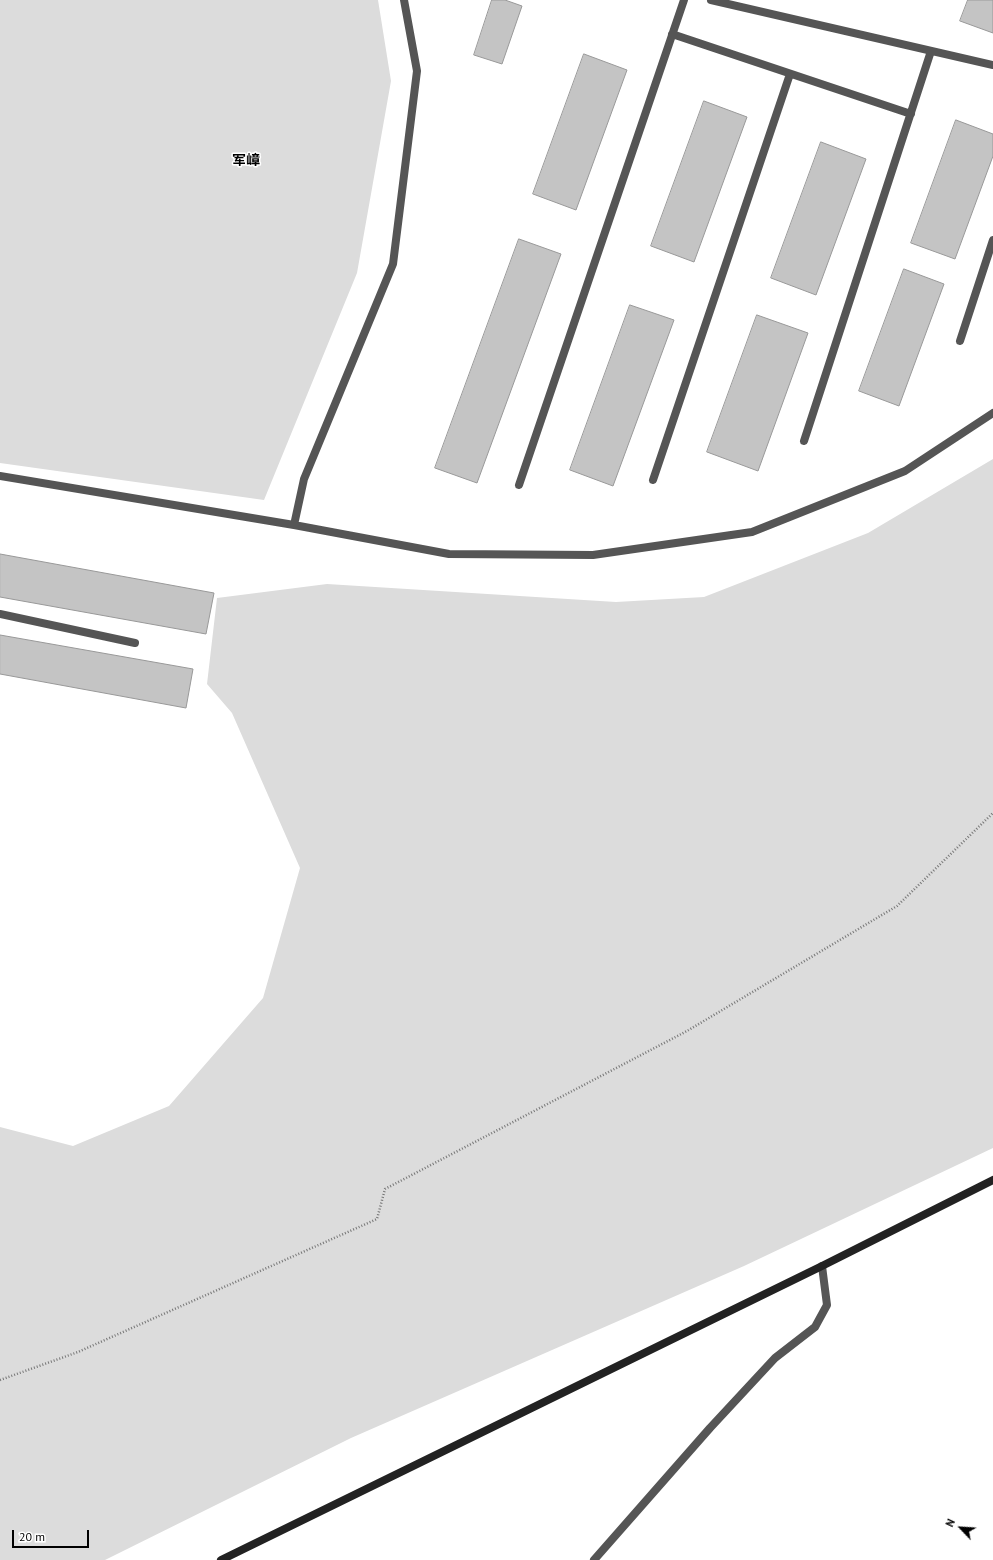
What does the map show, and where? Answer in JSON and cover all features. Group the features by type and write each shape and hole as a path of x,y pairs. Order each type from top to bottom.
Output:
{"street":[{"path":"294,525 304,479 393,264 417,71 404,0"},
{"path":"519,485 684,0"},
{"path":"711,0 993,65"},
{"path":"672,34 911,114"},
{"path":"804,440 931,51"},
{"path":"653,480 790,74"},
{"path":"960,341 993,240"},
{"path":"0,476 294,525 449,554 593,555 752,532 905,471 993,413"},
{"path":"0,614 135,643"},
{"path":"221,1560 822,1266 993,1180"},
{"path":"594,1560 710,1428 775,1358 814,1327 827,1305 822,1266"}],"path":[{"path":"0,1380 78,1352 378,1219 385,1189 687,1031 896,906 993,814"}],"shaded area":[{"path":"0,0 378,0 391,81 357,273 264,500 0,463"},
{"path":"993,459 993,1148 744,1266 351,1438 105,1560 0,1560 0,1127 73,1146 169,1106 263,998 300,868 232,713 207,684 217,598 327,584 616,602 704,597 868,533"}],"building":[{"path":"492,0 505,0 522,6 502,64 474,55"},
{"path":"968,0 993,0 993,33 960,21"},
{"path":"584,54 627,70 576,210 533,194"},
{"path":"704,101 747,117 694,262 651,246"},
{"path":"956,120 993,134 993,156 955,259 911,243"},
{"path":"821,142 866,159 816,295 771,278"},
{"path":"519,239 561,254 477,483 435,468"},
{"path":"904,269 944,284 899,406 859,391"},
{"path":"630,305 674,320 613,486 570,470"},
{"path":"757,315 808,333 758,471 707,452"},
{"path":"0,554 214,593 206,634 0,597"},
{"path":"0,635 193,669 186,708 0,674"}],"district":[{"name":"军嶂","path":"246,161"}]}
